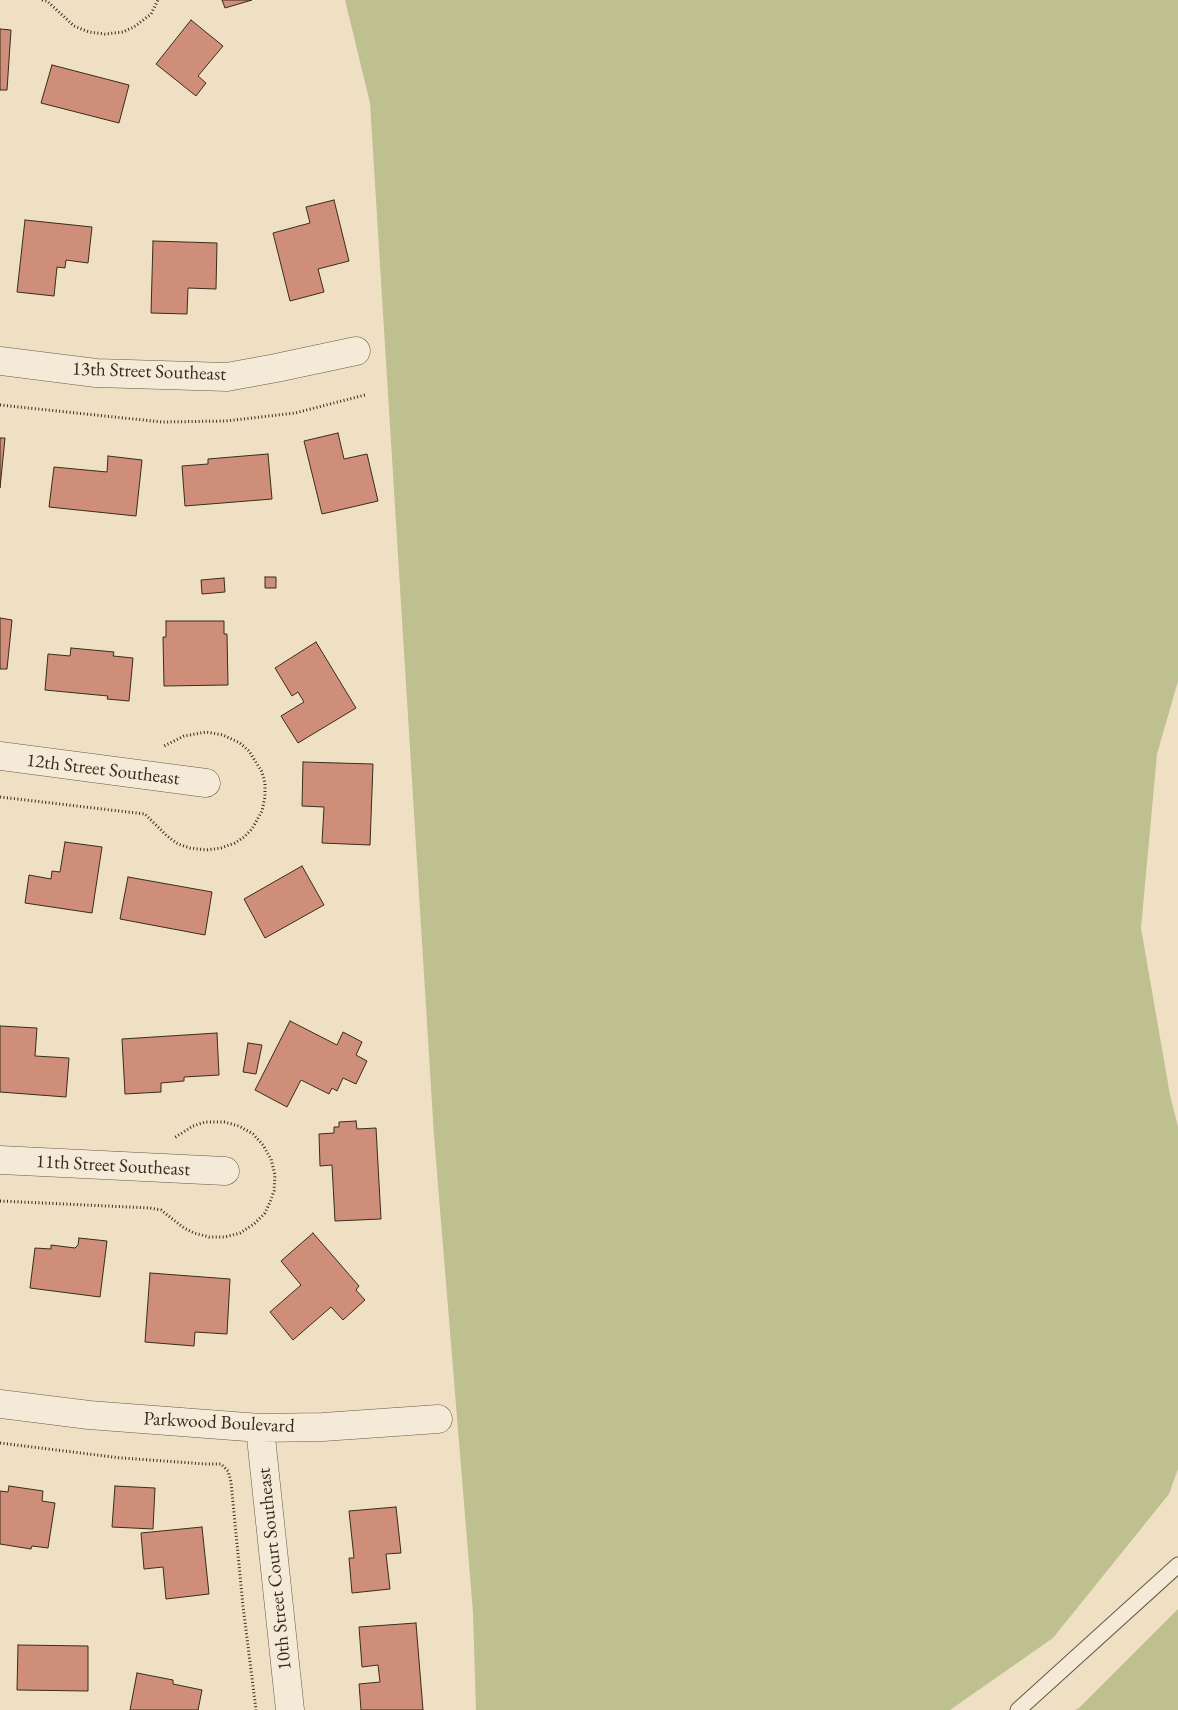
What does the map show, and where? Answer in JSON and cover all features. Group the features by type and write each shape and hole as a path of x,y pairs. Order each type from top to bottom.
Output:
{"street":[{"name":"13th Street Southeast","path":"0,361 96,373 226,377 356,351"},
{"name":"12th Street Southeast","path":"0,756 206,783"},
{"name":"11th Street Southeast","path":"0,1160 225,1171"},
{"name":"Parkwood Boulevard","path":"0,1404 89,1416 260,1428 323,1427 438,1419"},
{"name":"10th Street Court Southeast","path":"260,1428 290,1710"}],"lane":[{"path":"1018,1710 1178,1565"}],"path":[{"path":"42,0 47,1 74,26 90,32 105,34 124,32 134,27 151,14 158,0"},
{"path":"0,405 162,422 226,421 295,413 365,395"},
{"path":"0,1443 121,1458 221,1464 228,1471 231,1482 256,1710"}],"green space":[{"path":"345,0 1178,0 1178,681 1157,754 1141,928 1170,1095 1178,1127 1178,1469 1169,1494 1053,1638 950,1710 476,1710 473,1613 434,1136 370,103"},
{"path":"1178,1609 1178,1710 1075,1710 1079,1708"}],"building":[{"path":"222,0 252,0 225,8"},
{"path":"191,20 223,46 198,76 206,83 196,96 156,64"},
{"path":"0,29 11,30 7,90 0,90"},
{"path":"52,65 129,85 119,123 41,103"},
{"path":"334,200 349,261 318,269 324,292 290,301 273,233 310,223 306,207"},
{"path":"25,220 92,227 88,263 66,260 65,268 57,267 54,296 17,292"},
{"path":"153,241 217,243 216,289 188,288 187,314 151,313"},
{"path":"338,433 344,459 367,454 378,501 322,514 304,441"},
{"path":"0,438 5,438 0,488"},
{"path":"268,454 272,499 185,506 182,466 208,464 208,459"},
{"path":"108,456 142,460 136,516 49,507 54,467 107,472"},
{"path":"265,577 276,577 276,588 265,588"},
{"path":"224,578 225,592 202,594 201,580"},
{"path":"0,618 12,620 7,669 0,669"},
{"path":"166,621 224,621 224,634 227,634 228,685 164,686 163,637 166,637"},
{"path":"316,642 356,708 298,743 281,716 304,702 298,692 292,696 275,668"},
{"path":"71,648 114,652 113,656 133,658 129,701 107,699 108,696 45,690 48,654 70,656"},
{"path":"303,762 373,764 370,845 322,843 324,807 302,806"},
{"path":"65,842 102,847 92,913 25,903 29,875 51,879 52,871 60,872"},
{"path":"302,866 324,905 265,938 244,899"},
{"path":"128,877 212,892 205,935 120,919"},
{"path":"290,1021 337,1045 343,1032 362,1042 356,1055 367,1061 356,1084 343,1078 337,1091 332,1088 329,1094 301,1080 287,1107 255,1090"},
{"path":"0,1026 37,1028 35,1056 69,1058 66,1097 0,1092"},
{"path":"217,1033 219,1075 184,1077 184,1081 161,1083 161,1092 125,1094 122,1039"},
{"path":"248,1043 262,1045 256,1074 243,1072"},
{"path":"356,1121 357,1129 376,1128 381,1219 335,1221 332,1165 320,1166 319,1134 334,1133 334,1127 339,1127 339,1122"},
{"path":"313,1233 359,1286 356,1290 365,1300 343,1320 331,1307 293,1340 270,1312 301,1285 281,1261"},
{"path":"79,1238 107,1241 100,1297 30,1288 35,1248 51,1249 51,1245 75,1248 78,1245"},
{"path":"150,1273 230,1279 227,1334 195,1332 194,1346 145,1342"},
{"path":"9,1486 43,1491 42,1501 55,1503 48,1548 32,1546 31,1549 0,1544 0,1491 8,1492"},
{"path":"115,1486 155,1488 153,1529 112,1527"},
{"path":"396,1507 401,1553 386,1554 390,1589 352,1593 349,1558 354,1558 349,1511"},
{"path":"202,1527 209,1594 166,1599 163,1567 144,1569 141,1533"},
{"path":"416,1623 423,1710 361,1710 359,1684 380,1682 378,1665 362,1667 359,1627"},
{"path":"18,1645 88,1646 88,1691 17,1690"},
{"path":"137,1673 173,1680 173,1684 202,1690 198,1710 130,1710"}]}
